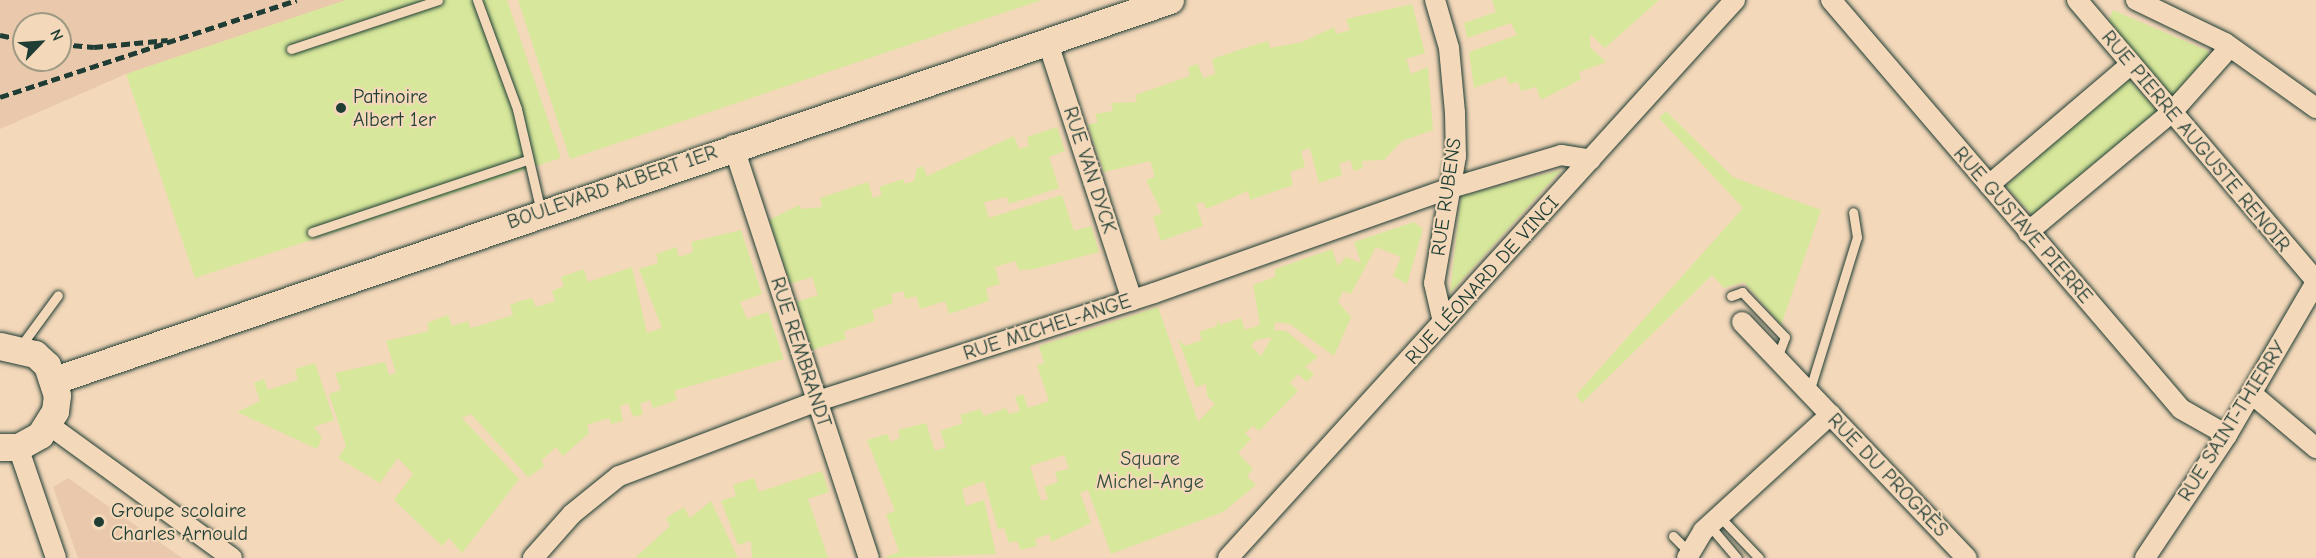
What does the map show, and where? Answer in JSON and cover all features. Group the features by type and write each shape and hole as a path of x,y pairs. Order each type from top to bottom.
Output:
{"main road":[{"name":"BOULEVARD ALBERT 1ER","path":"55,380 733,145 1170,0"},
{"path":"9,447 49,425 57,395 55,380 47,365 10,347"}],"street":[{"name":"RUE RUBENS","path":"1435,0 1454,84 1451,188 1434,283 1443,321"},
{"name":"RUE LÉONARD DE VINCI","path":"1228,558 1735,0"},
{"name":"RUE GUSTAVE PIERRE","path":"1831,0 2181,409 2227,435"},
{"name":"RUE PIERRE AUGUSTE RENOIR","path":"2077,0 2316,282"},
{"path":"2136,0 2230,47 2316,108"},
{"name":"RUE VAN DYCK","path":"1047,40 1132,300"},
{"path":"2028,232 2172,112 2230,47"},
{"path":"1989,185 2131,64"},
{"name":"RUE REMBRANDT","path":"733,145 869,558"},
{"name":"RUE MICHEL-ANGE","path":"532,558 572,514 619,476 818,401 1132,300 1451,188 1561,155 1591,160"},
{"name":"RUE SAINT-THIERRY","path":"2145,558 2227,435 2316,282"},
{"name":"RUE DU PROGRÈS","path":"1742,322 1967,558"},
{"path":"2252,394 2316,448"},
{"path":"1688,555 1714,521 1831,414"},
{"path":"49,425 232,558"},
{"path":"9,447 52,557"}],"lane":[{"path":"291,49 438,0"},
{"path":"477,0 516,109 541,212"},
{"path":"312,232 527,160"},
{"path":"1809,392 1857,237 1853,212"},
{"path":"1731,296 1742,292 1785,336 1777,358"},
{"path":"10,347 58,295"},
{"path":"1714,521 1737,558"},
{"path":"1714,521 1759,558"},
{"path":"1673,536 1688,555"}],"shaded area":[{"path":"0,0 346,0 126,74 0,129"},
{"name":"Groupe scolaire Charles Arnould","path":"68,478 182,558 78,558 53,487"}],"green space":[{"name":"Patinoire Albert 1er","path":"346,0 507,0 561,158 195,278 126,74"},
{"path":"518,0 1042,0 570,159"},
{"path":"1492,0 1659,0 1605,48 1590,34 1590,47 1606,62 1579,72 1581,79 1541,100 1536,87 1521,91 1518,82 1509,84 1506,76 1474,88 1469,52 1517,35 1511,23 1467,38 1464,23 1496,12"},
{"path":"1412,4 1425,53 1406,59 1411,74 1428,67 1433,130 1402,141 1384,160 1362,161 1363,168 1354,171 1350,160 1339,164 1342,175 1319,183 1310,148 1301,151 1305,167 1290,172 1293,185 1250,200 1248,191 1206,209 1204,202 1196,204 1203,226 1161,241 1153,217 1162,213 1146,180 1155,177 1150,161 1104,172 1088,125 1098,122 1095,114 1113,111 1111,103 1137,102 1135,95 1190,76 1188,67 1198,64 1203,78 1215,74 1212,59 1254,45 1268,41 1270,48 1302,42 1334,27 1336,34 1350,30 1346,19"},
{"path":"2113,10 2208,51 2209,57 2174,100 2107,25"},
{"path":"2127,77 2158,112 2037,221 2006,186"},
{"path":"1666,111 1733,177 1821,210 1781,325 1744,282 1724,288 1712,275 1582,403 1576,395 1743,208 1659,118"},
{"path":"1057,127 1065,151 1049,157 1059,188 1009,204 1007,197 984,202 989,218 1062,195 1074,231 1091,226 1099,252 1034,269 1019,270 1015,261 995,267 1000,284 986,288 989,301 949,314 945,301 920,309 916,296 906,299 903,291 891,294 893,303 872,310 875,321 844,331 846,339 812,350 796,302 818,295 812,277 790,284 769,220 799,205 801,209 822,207 820,198 868,182 873,198 882,195 879,187 903,179 905,184 914,181 917,168 923,166 927,176 1014,136 1019,149 1029,146 1027,137"},
{"path":"1561,170 1450,293 1461,196"},
{"name":"Square Michel-Ange","path":"1414,222 1423,229 1407,284 1393,276 1401,257 1376,247 1351,294 1343,291 1338,302 1351,317 1334,356 1290,324 1275,322 1274,330 1286,331 1318,357 1305,367 1314,374 1307,382 1298,374 1290,383 1298,391 1259,431 1253,426 1245,433 1251,439 1238,453 1253,469 1247,476 1256,485 1223,512 1111,554 1088,490 1080,493 1091,523 1051,542 1049,534 1035,539 1037,546 1021,550 1017,541 1009,543 1004,528 998,529 984,481 962,489 966,506 984,500 996,554 883,558 899,552 886,514 895,511 867,440 887,434 891,442 900,438 898,430 926,423 935,451 946,447 940,431 963,423 960,415 980,409 984,416 1006,408 1009,414 1020,411 1015,397 1023,394 1028,408 1049,401 1037,365 1044,363 1039,346 1158,307 1198,422 1215,404 1207,396 1206,384 1196,387 1178,339 1185,346 1202,340 1199,332 1217,326 1217,319 1220,325 1241,318 1245,330 1260,325 1253,285 1275,277 1275,269 1332,249 1338,266 1346,257 1361,263 1354,242","holes":["1272,337 1261,356 1251,346 1256,340","1064,455 1069,469 1055,472 1058,482 1044,487 1048,499 1041,501 1030,466"]},
{"path":"741,230 762,294 740,302 747,319 768,312 784,359 674,391 677,400 653,408 650,400 640,404 643,414 633,417 628,403 620,406 623,421 611,424 609,418 587,425 589,433 563,456 556,447 541,461 545,466 528,477 471,414 462,418 519,479 462,553 449,538 442,546 394,500 413,474 398,458 380,483 338,458 346,446 329,394 341,390 335,373 385,362 389,375 396,373 386,341 429,331 427,323 448,315 452,326 468,321 470,328 478,326 513,315 510,305 520,301 532,298 536,307 555,301 552,291 564,286 561,277 584,269 588,282 632,267 647,333 662,328 639,269 658,263 656,254 676,247 679,257 693,252 691,242"},
{"path":"315,363 334,420 314,427 322,438 317,449 237,412 260,401 254,383 264,379 268,390 298,380 295,369"},
{"path":"822,471 829,492 808,499 828,558 752,558 751,541 738,545 721,501 736,496 733,485 754,478 759,492"},
{"path":"711,501 738,558 635,558 670,526 666,518 684,507 690,518"}],"railway":[{"path":"0,97 297,0"},
{"path":"0,35 12,38"},
{"path":"72,45 94,47 168,40"}],"place":[{"name":"Patinoire Albert 1er","path":"341,108"},
{"name":"Groupe scolaire Charles Arnould","path":"99,522"}]}
